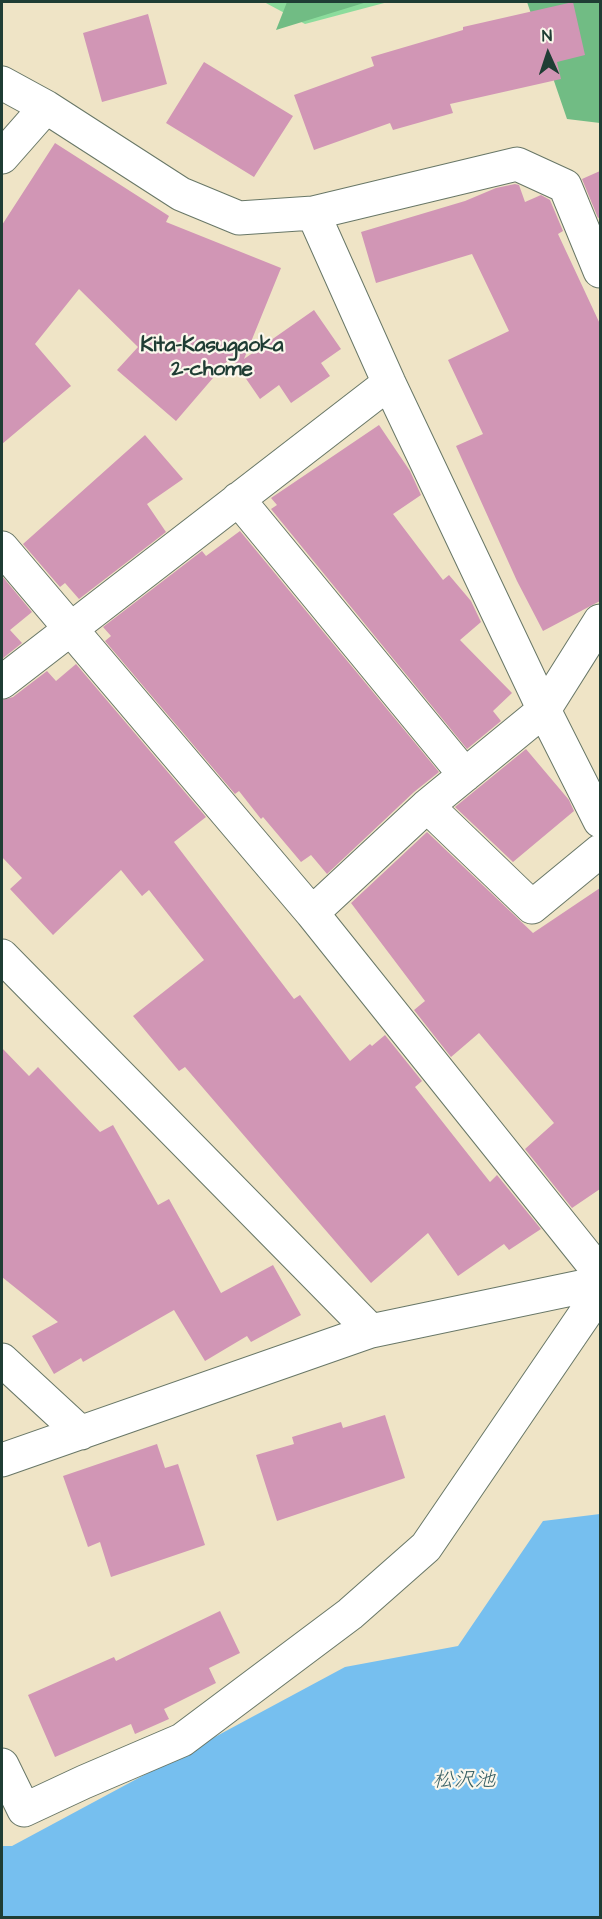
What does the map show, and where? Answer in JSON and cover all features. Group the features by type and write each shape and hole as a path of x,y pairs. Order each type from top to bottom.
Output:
{"street":[{"path":"2,83 46,107 181,194 239,218 313,213 517,164 565,186 600,271"},
{"path":"2,157 46,107"},
{"path":"313,213 389,383 544,710 600,821"},
{"path":"2,682 389,383"},
{"path":"238,499 465,775"},
{"path":"2,548 69,630 312,913 600,1273"},
{"path":"312,913 427,806 544,710 600,621"},
{"path":"427,806 532,907 600,851"},
{"path":"2,956 371,1331"},
{"path":"2,1460 371,1331 600,1283"},
{"path":"2,1765 24,1810 182,1740 350,1614 426,1547 600,1292"},
{"path":"2,1360 81,1433"}],"green space":[{"path":"264,2 388,2 305,24"},
{"path":"287,2 367,2 276,30"},
{"path":"527,2 600,2 600,123 567,119"}],"water":[{"name":"松沢池","path":"600,1514 600,1917 2,1918 2,1846 12,1846 345,1667 458,1646 543,1521"}],"building":[{"path":"573,2 585,55 557,62 561,79 450,104 453,113 393,130 390,123 314,150 294,95 374,66 371,57 463,30 463,27"},
{"path":"148,14 167,84 102,102 83,33"},
{"path":"204,62 293,116 254,177 166,123"},
{"path":"55,143 169,216 166,222 281,268 244,359 314,310 341,349 321,363 330,376 291,403 279,385 260,399 231,357 176,421 117,370 138,347 79,289 35,344 71,386 2,444 2,225"},
{"path":"600,171 600,217 598,218 582,179"},
{"path":"519,185 525,202 541,195 550,200 563,231 558,234 600,324 600,601 543,631 517,581 456,446 483,434 448,360 509,331 472,254 376,283 361,232 465,201 496,188"},
{"path":"379,425 410,471 421,495 393,514 443,580 449,575 471,601 481,622 460,640 512,693 493,711 501,721 467,749 271,509 277,505 271,498"},
{"path":"145,435 183,479 147,504 166,532 79,599 65,583 60,587 23,544"},
{"path":"240,531 439,772 414,792 327,874 311,855 301,862 263,817 261,819 239,791 235,794 105,641 111,636 103,627 202,551 206,556"},
{"path":"2,576 32,612 10,630 22,643 2,659"},
{"path":"76,664 206,817 174,842 294,999 300,995 350,1061 385,1035 422,1081 415,1087 490,1182 497,1175 541,1229 509,1250 504,1244 458,1276 428,1233 371,1283 185,1067 179,1071 133,1016 204,960 149,890 142,896 121,870 53,935 10,889 22,878 2,857 2,700 13,697 47,671 56,681"},
{"path":"526,749 569,800 574,811 513,862 455,807"},
{"path":"427,832 533,933 600,888 600,1189 572,1208 525,1149 554,1123 479,1033 451,1057 414,1010 425,1001 351,903"},
{"path":"2,1048 29,1076 38,1067 100,1132 113,1125 158,1205 169,1199 221,1293 273,1265 301,1315 251,1342 247,1336 205,1361 174,1310 83,1362 81,1358 54,1374 32,1336 58,1322 2,1277"},
{"path":"385,1415 405,1478 277,1521 256,1455 294,1444 292,1437 341,1422 343,1428"},
{"path":"157,1444 165,1468 178,1464 205,1545 111,1577 100,1542 88,1547 63,1476"},
{"path":"220,1611 240,1653 209,1668 216,1683 164,1709 169,1719 135,1734 131,1724 55,1757 28,1695 114,1657 116,1661"}],"district":[{"name":"Kita-Kasugaoka 2-chome","path":"212,359"}]}
